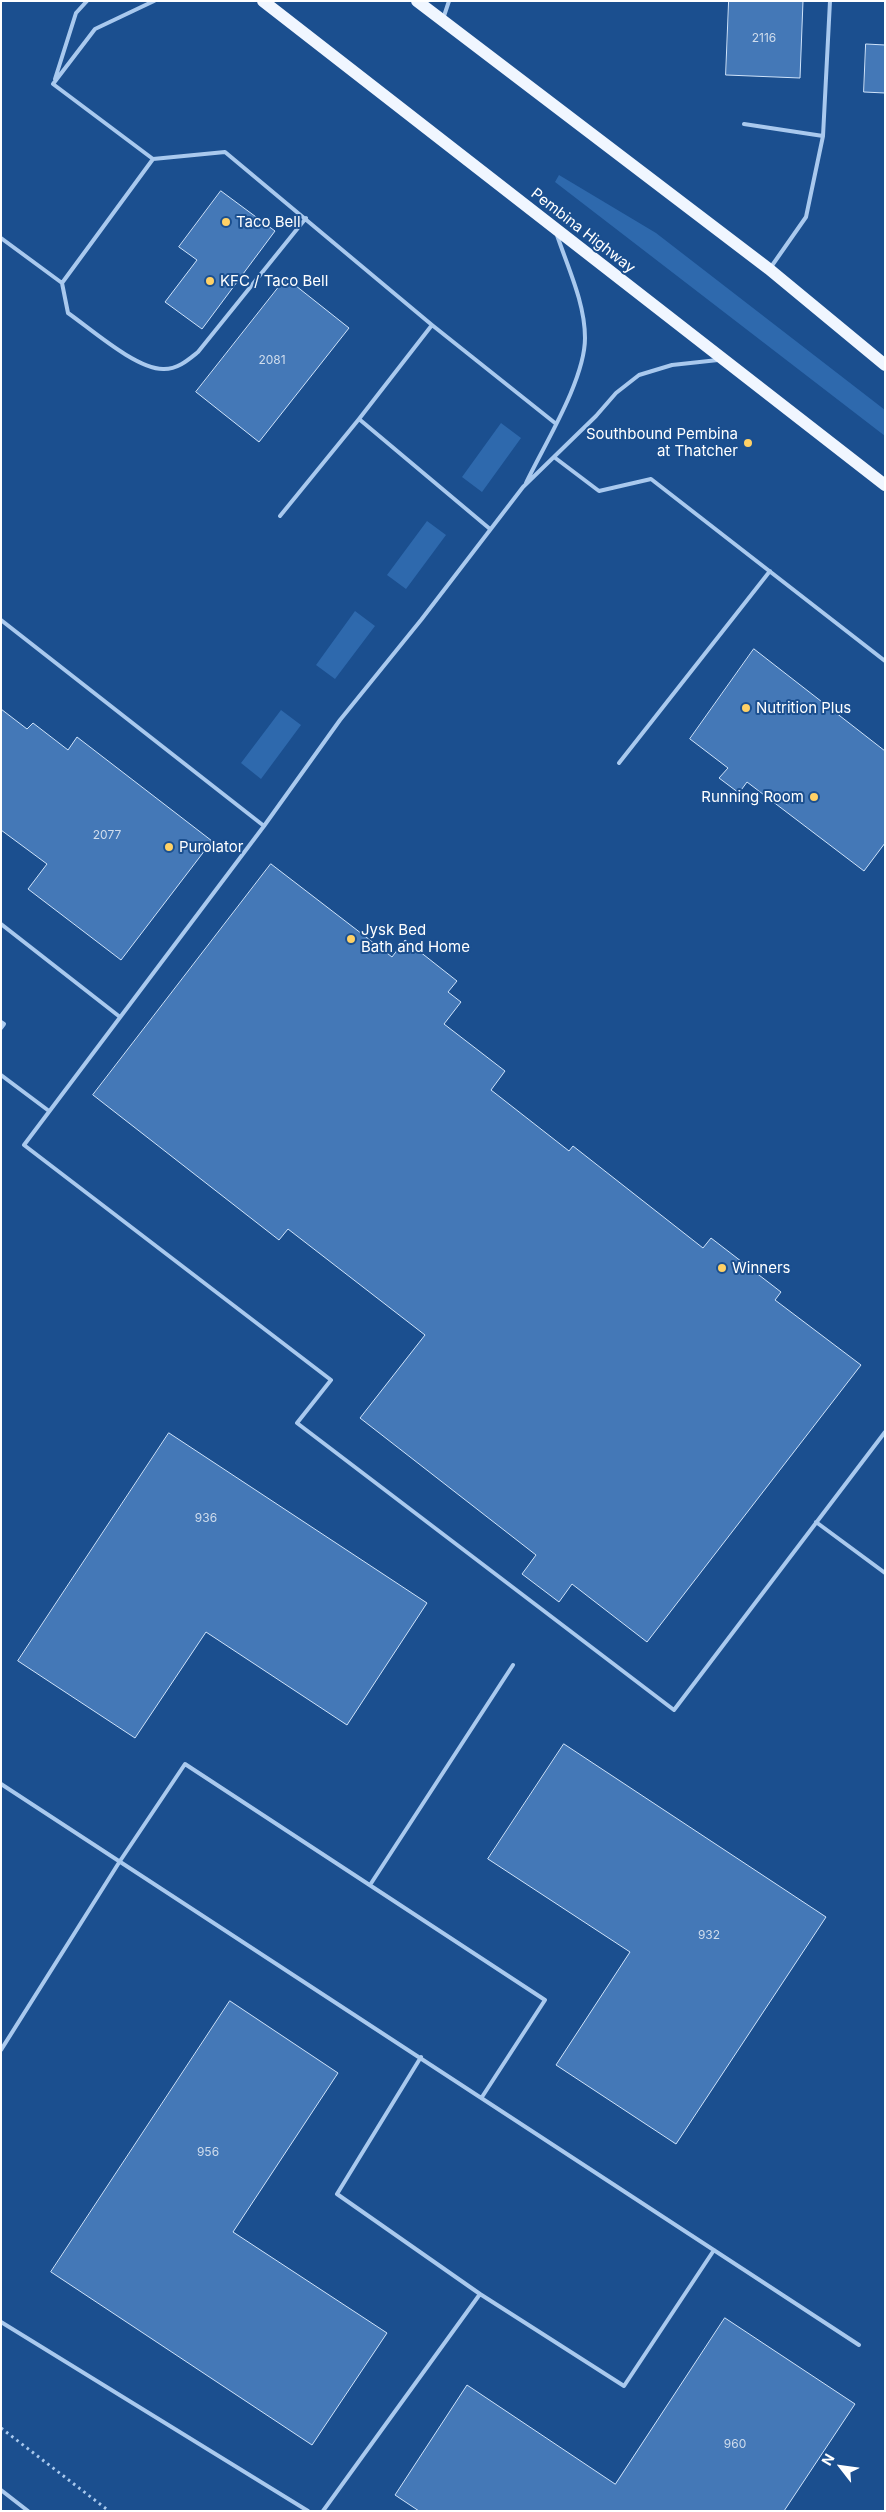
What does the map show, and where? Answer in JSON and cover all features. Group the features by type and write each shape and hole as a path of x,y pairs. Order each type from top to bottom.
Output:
{"main road":[{"name":"Pembina Highway","path":"263,1 885,485"},
{"path":"417,1 770,269 885,365"}],"lane":[{"path":"53,84 76,14 86,1"},
{"path":"53,84 95,29 154,1"},
{"path":"442,21 449,1"},
{"path":"770,269 806,217 823,136 830,1"},
{"path":"53,84 153,159 224,152 306,218 432,325 555,422"},
{"path":"744,124 823,136"},
{"path":"62,283 153,159"},
{"path":"1,238 62,283 68,313 136,361 150,368 166,370 184,363 198,352 306,218"},
{"path":"524,487 555,422 578,380 585,339 581,305 555,229"},
{"path":"280,516 432,325"},
{"path":"723,360 672,365 639,375 616,393 596,416 524,487 421,620 340,720 264,826 24,1145 331,1380 297,1422 674,1710 885,1432"},
{"path":"359,419 490,529"},
{"path":"554,457 599,491 651,479 885,661"},
{"path":"619,763 770,571"},
{"path":"1,620 264,826"},
{"path":"1,924 120,1017"},
{"path":"1,1022 4,1024 1,1028"},
{"path":"1,1074 49,1110"},
{"path":"816,1522 885,1573"},
{"path":"370,1885 513,1665"},
{"path":"1,2050 120,1861 185,1764 544,2000 482,2097"},
{"path":"1,1784 859,2345"},
{"path":"421,2058 337,2194 480,2294 624,2386 714,2250"},
{"path":"322,2511 480,2294"},
{"path":"1,2322 308,2511"},
{"path":"1,2490 28,2511"}],"path":[{"path":"1,2428 109,2511"}],"shaded area":[{"path":"559,175 656,233 885,410 885,436 555,182"},
{"path":"501,423 521,438 482,492 462,477"},
{"path":"427,521 446,535 406,589 387,575"},
{"path":"355,611 375,626 335,679 316,665"},
{"path":"281,710 301,725 261,779 241,763"}],"building":[{"path":"729,1 803,1 800,78 726,75"},
{"path":"866,44 885,45 885,93 864,92"},
{"name":"KFC / Taco Bell","path":"221,191 275,231 202,329 165,302 197,260 179,247"},
{"path":"286,278 349,328 259,442 196,392"},
{"path":"754,649 885,751 885,843 864,871 747,782 739,793 719,778 728,768 690,739"},
{"path":"1,709 27,729 33,723 68,750 77,737 212,841 121,960 28,889 47,864 1,830"},
{"path":"271,864 392,957 405,940 457,981 448,992 461,1002 444,1024 505,1071 491,1090 569,1151 573,1146 703,1248 711,1238 781,1292 775,1300 861,1365 647,1642 572,1584 559,1602 522,1574 536,1555 360,1418 425,1335 288,1229 279,1240 93,1095"},
{"path":"169,1433 427,1603 347,1725 206,1632 135,1738 18,1661"},
{"path":"564,1744 826,1917 676,2144 556,2065 630,1952 488,1859"},
{"path":"230,2001 338,2073 233,2232 387,2333 312,2445 51,2272"},
{"path":"725,2318 855,2404 784,2511 419,2511 395,2495 467,2385 615,2484"}],"place":[{"name":"Taco Bell","path":"226,222"},
{"name":"KFC / Taco Bell","path":"210,281"},
{"name":"Southbound Pembina at Thatcher","path":"748,443"},
{"name":"Nutrition Plus","path":"746,708"},
{"name":"Running Room","path":"814,797"},
{"name":"Purolator","path":"169,847"},
{"name":"Jysk Bed Bath and Home","path":"351,939"},
{"name":"Winners","path":"722,1268"}]}
